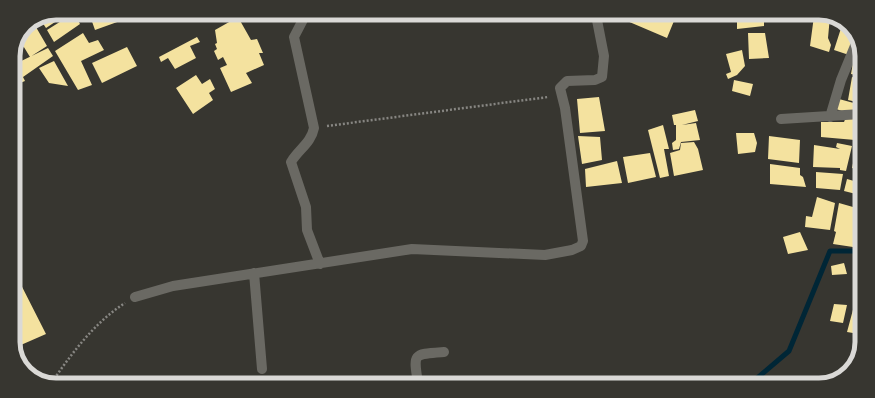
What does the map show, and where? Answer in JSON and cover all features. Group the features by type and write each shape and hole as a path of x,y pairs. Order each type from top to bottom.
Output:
{"street":[{"path":"303,20 294,37 314,128 312,137 301,148 291,162 306,207 307,230 320,264"},
{"path":"135,297 173,286 412,249 545,255 572,250 581,246 583,241 577,189 565,108 560,95 560,88 567,81 595,80 602,77 604,56 597,20"},
{"path":"830,117 841,80 854,49"},
{"path":"781,119 855,115"},
{"path":"254,273 262,369"},
{"path":"417,378 415,363 417,356 420,353 444,352"}],"path":[{"path":"314,128 560,95"},
{"path":"55,378 69,357 94,329 116,309 135,297"}],"building":[{"path":"58,20 46,28 43,23"},
{"path":"63,20 78,20 80,24 54,42 47,30"},
{"path":"91,20 120,20 120,21 95,30"},
{"path":"233,20 240,20 251,40 257,39 263,53 259,53 264,65 246,73 252,83 231,92 220,68 227,65 223,57 218,60 214,51 217,49 215,44 217,43 215,30"},
{"path":"625,20 674,20 667,38"},
{"path":"737,20 764,20 764,26 737,29"},
{"path":"813,20 829,22 828,38 831,45 829,52 810,46"},
{"path":"36,26 47,46 30,57 22,44 30,30"},
{"path":"841,27 848,34 853,45 849,55 834,50"},
{"path":"83,33 89,43 98,40 104,50 81,61 92,85 78,90 55,51"},
{"path":"748,33 765,33 769,58 749,59"},
{"path":"197,37 200,42 190,46 196,58 175,69 168,58 161,62 159,57"},
{"path":"127,47 137,66 102,83 92,63"},
{"path":"48,48 53,56 23,77 25,81 20,83 20,62"},
{"path":"742,50 745,66 737,75 728,79 726,74 731,72 726,54"},
{"path":"54,61 68,86 49,83 39,68"},
{"path":"853,63 855,64 855,75 851,74"},
{"path":"196,75 202,84 210,79 215,89 209,93 213,100 193,114 176,88"},
{"path":"852,77 855,78 855,102 848,100"},
{"path":"734,80 753,84 750,96 732,91"},
{"path":"599,97 605,131 580,133 577,99"},
{"path":"839,99 855,103 855,112 848,113 836,109"},
{"path":"695,110 698,121 682,125 696,123 700,140 681,142 679,149 673,150 672,143 676,140 676,125 674,125 672,115"},
{"path":"846,117 855,117 855,140 821,137 821,122 844,122"},
{"path":"663,125 669,149 664,149 669,176 660,178 648,130"},
{"path":"736,133 754,133 757,143 755,152 738,154"},
{"path":"578,136 600,137 602,160 582,164"},
{"path":"769,136 800,140 799,163 768,159"},
{"path":"694,142 698,149 703,170 674,176 670,153 680,150 681,143"},
{"path":"837,143 852,146 846,171 840,170 840,168 813,167 814,145 840,149 836,147"},
{"path":"650,153 656,177 628,183 623,157"},
{"path":"855,154 855,169 852,168"},
{"path":"617,161 622,183 586,187 585,169"},
{"path":"770,164 800,168 800,175 803,177 806,187 770,184"},
{"path":"816,172 843,174 840,190 816,188"},
{"path":"847,179 855,181 855,194 844,191"},
{"path":"817,197 835,203 830,230 805,227 806,216 812,217"},
{"path":"839,203 855,208 855,236 853,247 833,244 836,232 834,231"},
{"path":"800,232 808,250 788,254 783,237"},
{"path":"844,263 847,274 832,275 831,266"},
{"path":"853,275 855,275 855,298 853,298"},
{"path":"20,283 46,334 20,345"},
{"path":"834,304 847,305 843,323 830,321"},
{"path":"854,306 855,306 855,333 847,332"}],"waterway":[{"path":"757,378 789,351 830,251 855,251"}]}
